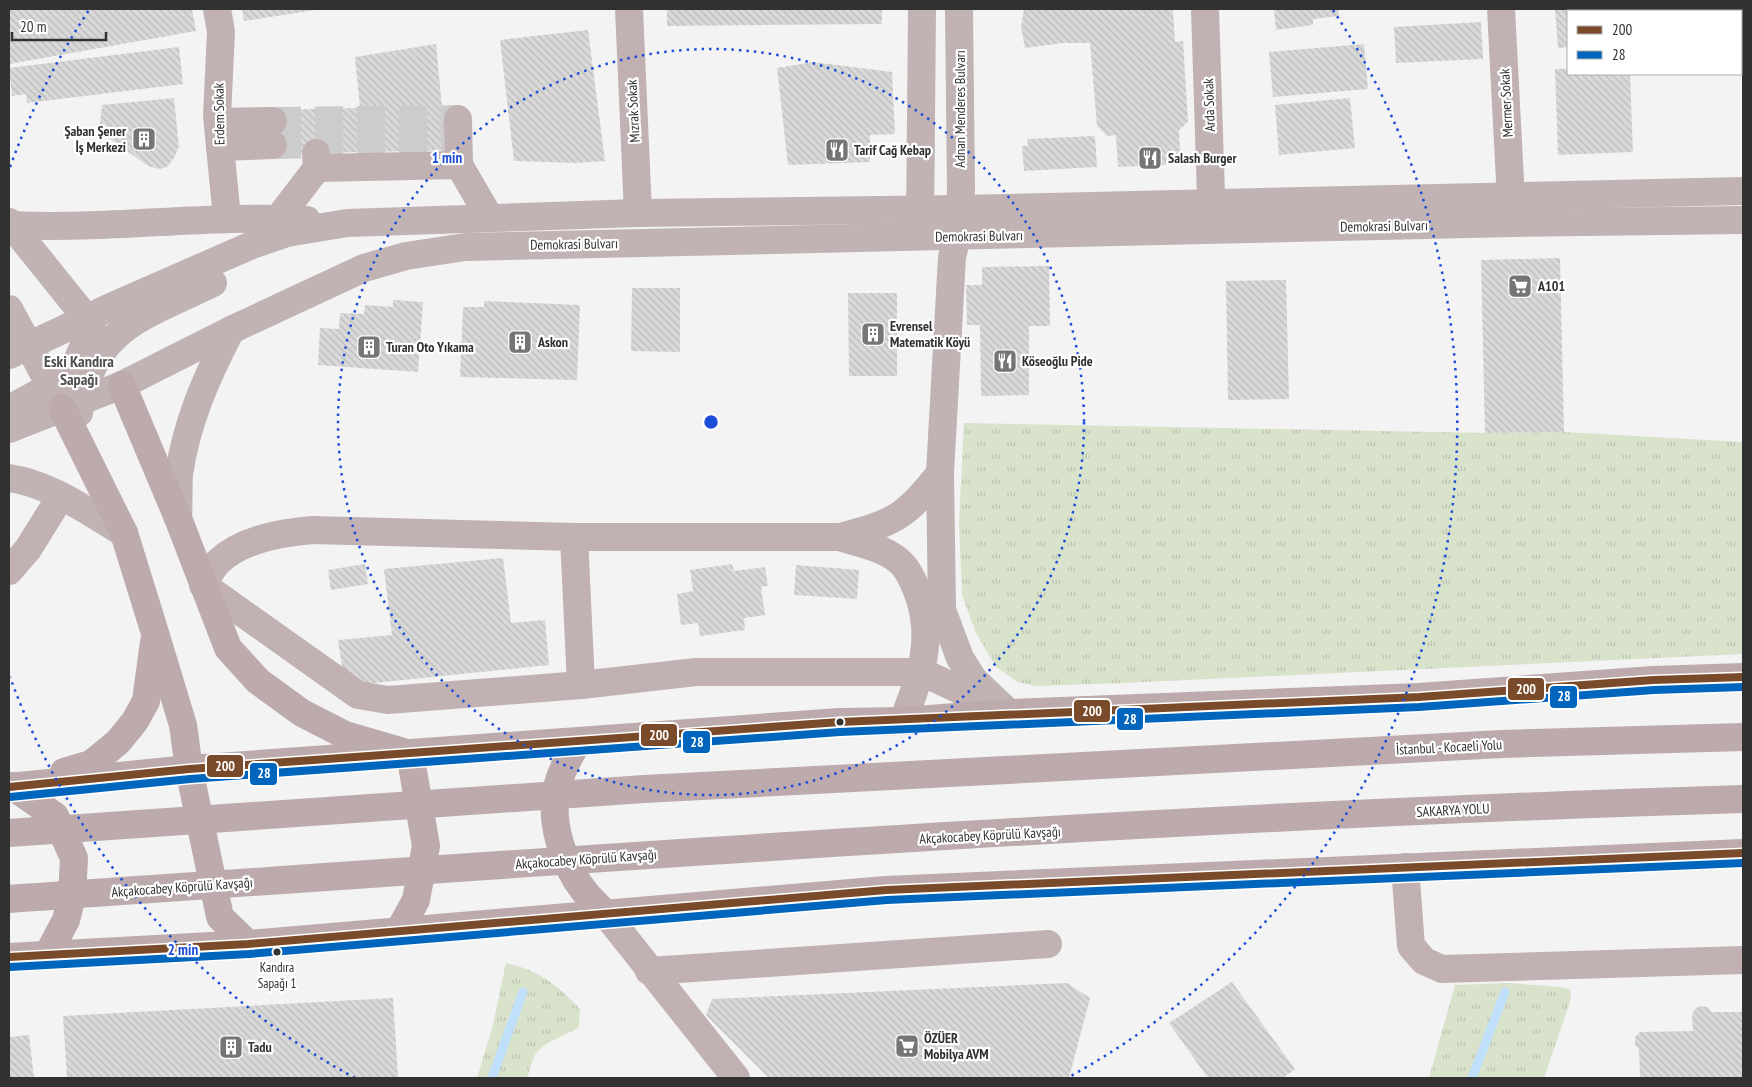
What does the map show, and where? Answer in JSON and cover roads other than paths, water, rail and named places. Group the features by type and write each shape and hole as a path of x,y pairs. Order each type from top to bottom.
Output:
{"highway":[{"path":"122,385 178,518 228,648 258,681 302,713 345,735 410,754"},
{"path":"65,398 75,433 124,533 183,725 189,769 220,917 248,944"},
{"path":"11,786 91,764 118,742 135,721 146,700 155,633"},
{"path":"11,786 189,769 840,722 903,721 1009,713 1418,697 1653,680 1743,677"},
{"path":"1502,744 1743,719"},
{"name":"İstanbul - Kocaeli Yolu","path":"9,833 644,789 1502,744 1743,737"},
{"path":"578,742 558,785 555,815 559,841 571,870 583,890 605,913"},
{"path":"399,931 416,900 426,846 410,754"},
{"path":"11,786 55,816 74,858 72,896 66,920 48,954"},
{"name":"SAKARYA YOLU","path":"1163,825 1554,804 1743,799"},
{"path":"1554,804 1743,818"},
{"name":"Akçakocabey Köprülü Kavşağı","path":"9,899 631,856 1163,825"},
{"path":"9,957 248,944 886,890 1743,853"}],"main road":[{"path":"920,237 922,9"},
{"name":"Adnan Menderes Bulvarı","path":"959,9 959,209 957,237 952,257 940,473 942,610 960,658 974,680 1009,713"},
{"name":"Demokrasi Bulvarı","path":"65,398 122,385 231,330 364,268 436,250 475,246 1212,231 1511,210 1743,191"},
{"name":"Demokrasi Bulvarı","path":"19,350 252,245 287,233 346,223 638,213 959,209 1212,202 1511,210 1743,220"},
{"path":"10,224 89,227 227,218 278,218 346,223"},
{"path":"9,429 65,398 86,379 102,348 114,335 137,320 292,243 346,223"},
{"path":"10,224 87,319 122,385"},
{"path":"9,309 19,350 65,398"},
{"path":"65,398 72,372 80,358 85,342 87,319"},
{"path":"178,518 179,476 189,428 208,374 231,330"},
{"path":"9,409 65,398"},
{"path":"9,478 40,486 61,496 124,533"}],"street":[{"name":"Erdem Sokak","path":"217,9 221,32 219,135 227,218"},
{"name":"Mızrak Sokak","path":"629,9 638,213"},
{"name":"Arda Sokak","path":"1205,9 1212,231"},
{"name":"Mermer Sokak","path":"1501,9 1511,210"},
{"path":"458,118 458,166 490,218"},
{"path":"219,135 273,133"},
{"path":"278,218 316,161 458,166"},
{"path":"940,473 918,502 899,517 872,529 840,537 574,537 312,530 276,533 237,549 217,562 203,585 358,695 388,700 581,685 696,672 922,672 1009,713"},
{"path":"9,571 28,549 61,496"},
{"path":"574,537 581,685"},
{"path":"840,537 885,552 903,565 916,588 925,617 926,642 922,672 903,721"},
{"path":"1405,867 1411,946 1424,961 1442,969 1743,960"},
{"path":"605,913 649,971 736,1078"},
{"path":"649,971 1048,944"}],"waterway":[{"path":"492,1078 523,992"},
{"path":"1472,1078 1505,992"}],"tunnel":[{"path":"273,121 458,119"},
{"path":"273,145 458,142"}],"place":[{"name":"Şaban Şener İş Merkezi","path":"144,139"},
{"name":"Tarif Cağ Kebap","path":"837,150"},
{"name":"Salash Burger","path":"1150,158"},
{"name":"A101","path":"1520,286"},
{"name":"Evrensel Matematik Köyü","path":"873,334"},
{"name":"Askon","path":"520,342"},
{"name":"Turan Oto Yıkama","path":"369,347"},
{"name":"Köseoğlu Pide","path":"1005,361"},
{"name":"Kandıra Sapağı 1","path":"277,952"},
{"name":"ÖZÜER Mobilya AVM","path":"907,1046"},
{"name":"Tadu","path":"231,1047"}],"district":[{"name":"Eski Kandıra Sapağı","path":"79,370"}]}
